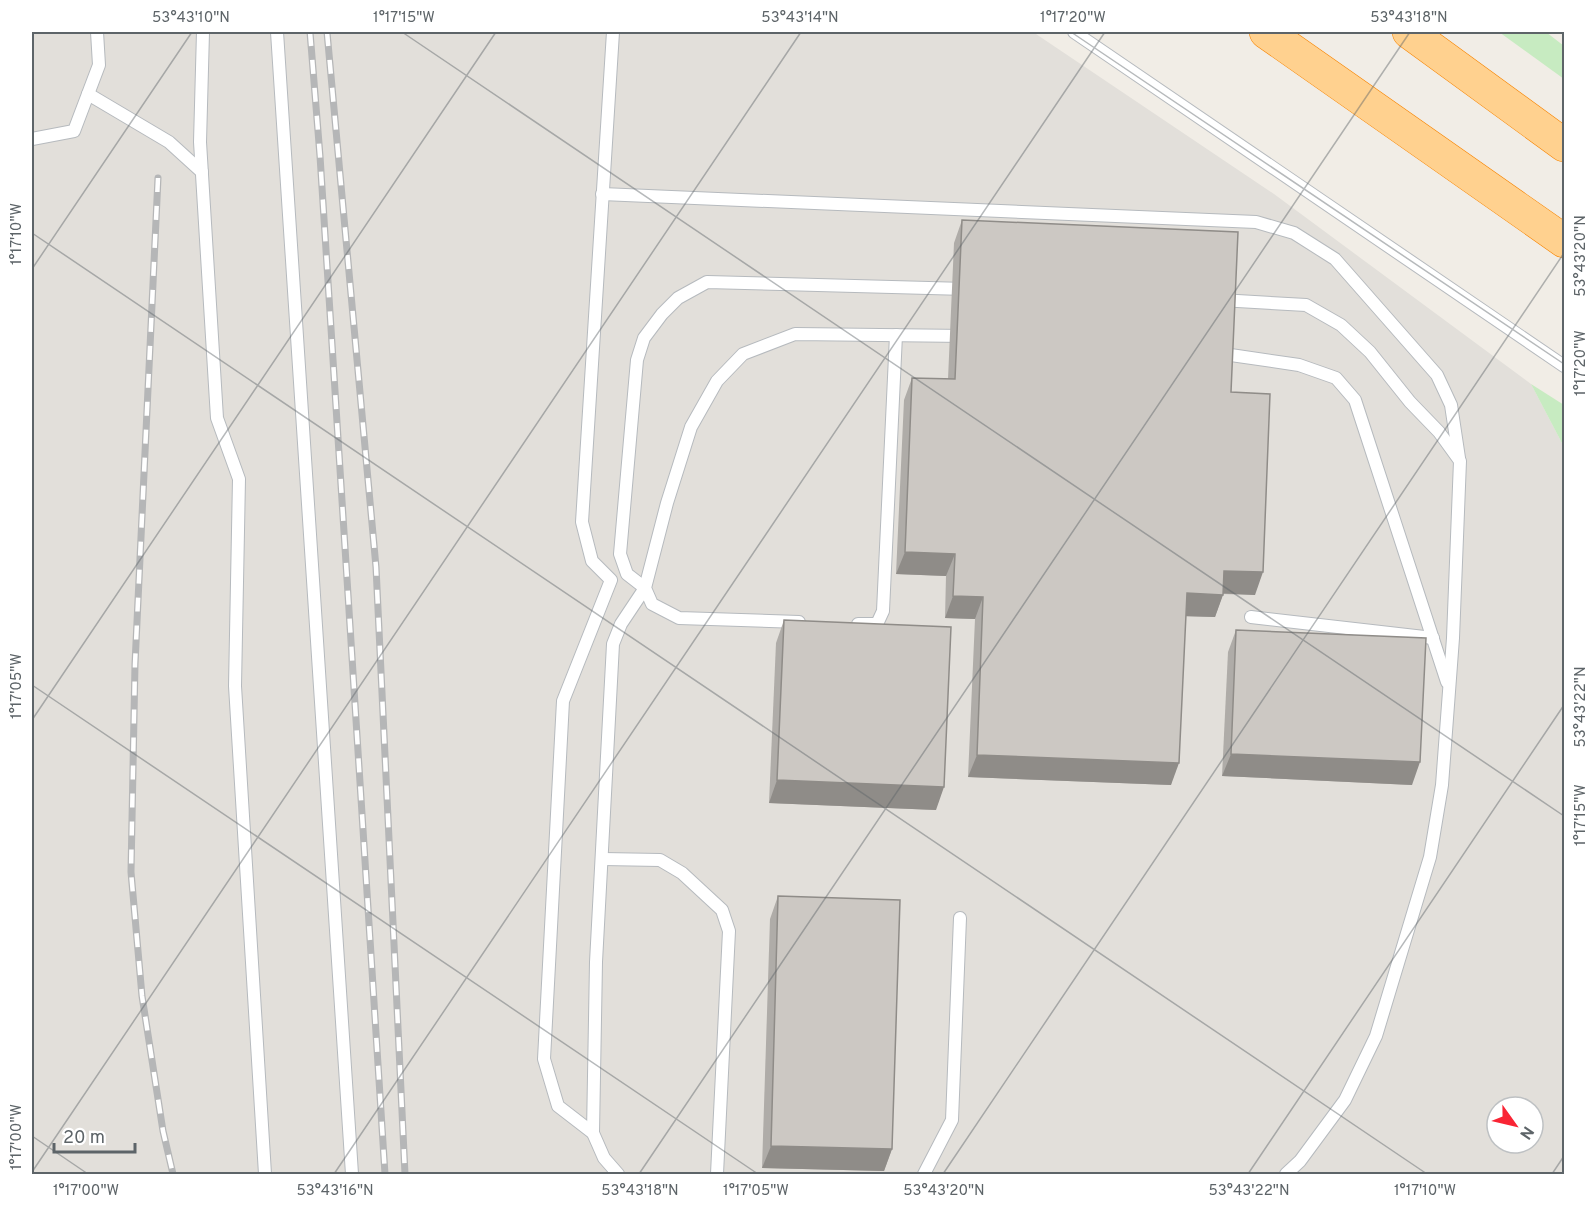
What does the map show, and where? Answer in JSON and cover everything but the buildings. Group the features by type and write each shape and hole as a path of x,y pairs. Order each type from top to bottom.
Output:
{"highway":[{"path":"1266,32 1564,241"},
{"path":"1409,32 1564,145"}],"lane":[{"path":"32,140 74,131 99,65 98,32"},
{"path":"203,32 202,172 217,418 239,479 235,686 265,1174"},
{"path":"277,32 352,1174"},
{"path":"593,1133 558,1106 544,1059 563,701 611,580 592,561 582,522 613,32"},
{"path":"1074,32 1564,366"},
{"path":"88,94 169,142 202,172"},
{"path":"602,194 1256,222 1294,233 1335,259 1437,375 1451,405 1460,461 1453,638 1442,785 1430,857 1376,1036 1345,1100 1300,1161 1286,1174"},
{"path":"812,622 679,618 652,604 645,588 627,574 620,554 637,360 644,338 662,314 678,298 707,282 976,290"},
{"path":"1203,299 1306,305 1341,325 1370,352 1410,402 1439,432 1460,461"},
{"path":"618,1174 604,1158 593,1133 596,962 613,644 621,624 645,588 667,503 691,428 717,381 743,354 795,334 974,337"},
{"path":"846,623 877,624 884,611 896,335"},
{"path":"1201,352 1299,365 1336,378 1355,400 1449,688"},
{"path":"1251,617 1433,638"},
{"path":"603,859 660,860 682,873 722,910 729,931 717,1174"},
{"path":"924,1174 952,1120 960,918"}],"shaded area":[{"path":"32,32 1033,32 1274,194 1531,384 1564,447 1564,1174 32,1174"}],"green space":[{"path":"1499,32 1546,32 1564,46 1564,79"},
{"path":"1531,384 1564,405 1564,447"}],"railway":[{"path":"310,32 320,156 385,1174"},
{"path":"327,32 376,567 405,1174"},
{"path":"158,178 135,664 131,872 142,996 163,1131 173,1174"}]}
